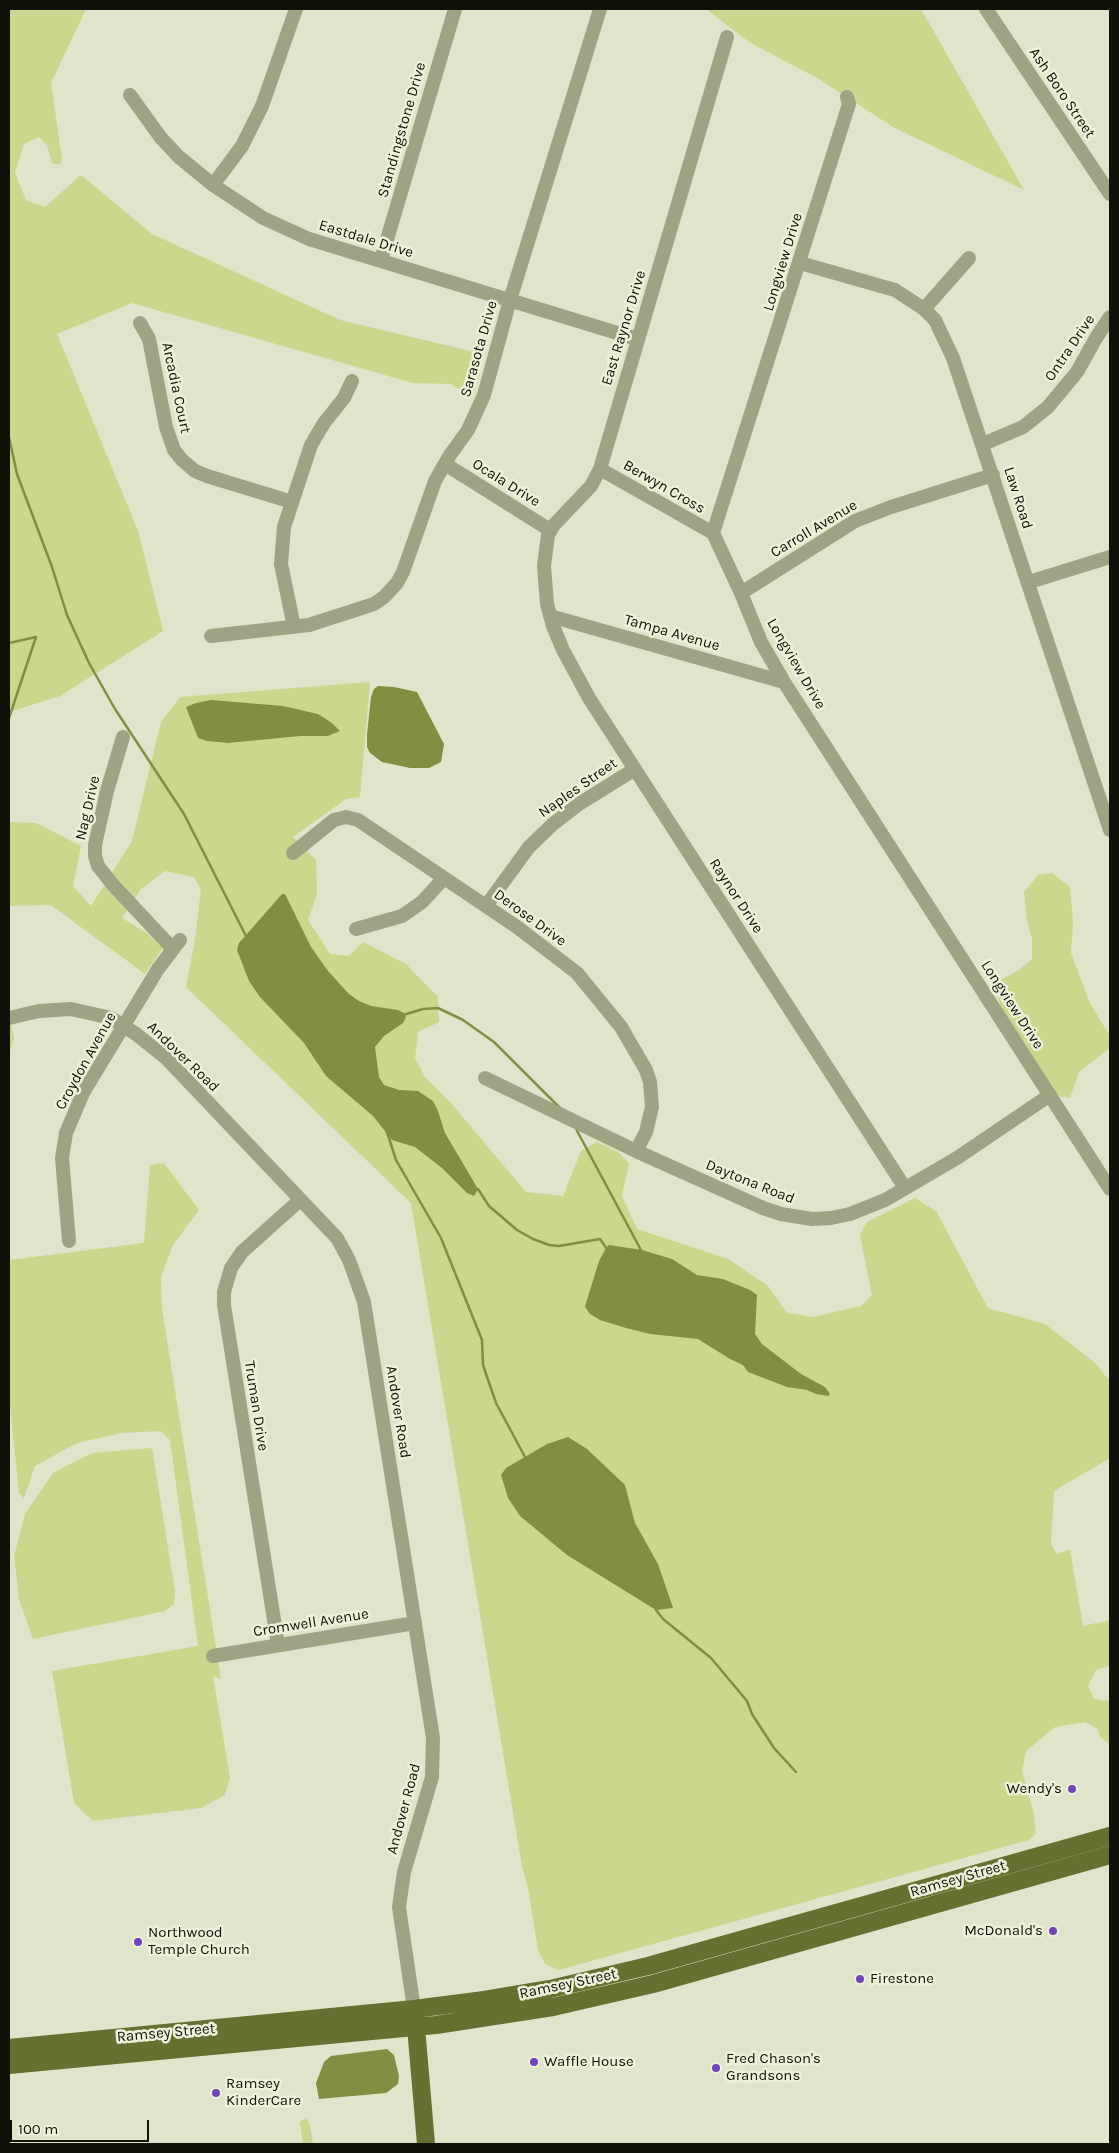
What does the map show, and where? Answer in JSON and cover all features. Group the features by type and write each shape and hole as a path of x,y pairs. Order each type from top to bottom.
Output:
{"main road":[{"name":"Ramsey Street","path":"9,2065 415,2018 484,2000 583,1982 1110,1836"},
{"path":"1089,1842 1101,1858"},
{"name":"Ramsey Street","path":"9,2048 415,2018 486,2019 587,2000 1101,1858"},
{"path":"767,1932 772,1950"},
{"path":"415,2018 426,2144"}],"street":[{"path":"213,185 242,146 258,114 272,82 296,9"},
{"name":"Standingstone Drive","path":"381,260 455,9"},
{"name":"Sarasota Drive","path":"211,636 309,625 368,606 384,597 394,588 404,572 430,492 445,464 468,430 484,395 510,300 600,9"},
{"name":"Ash Boro Street","path":"986,9 1110,194"},
{"name":"East Raynor Drive","path":"550,530 591,486 600,469 727,37"},
{"name":"Eastdale Drive","path":"130,95 161,138 179,157 213,185 263,218 309,238 638,339"},
{"name":"Longview Drive","path":"846,97 849,104 713,533 761,642 784,682 1110,1190"},
{"path":"924,309 969,258"},
{"name":"Law Road","path":"800,263 895,290 924,309 935,320 948,346 993,475 1110,830"},
{"name":"Ontra Drive","path":"982,444 1023,427 1048,407 1077,372 1110,317"},
{"name":"Arcadia Court","path":"140,324 149,339 166,427 174,450 182,460 195,471 207,476 292,502"},
{"path":"294,627 281,564 283,533 317,433 344,398 352,381"},
{"name":"Ocala Drive","path":"445,464 550,530"},
{"name":"Berwyn Cross","path":"600,469 713,533"},
{"name":"Carroll Avenue","path":"741,593 855,521 891,507 993,475"},
{"path":"550,530 544,566 544,585 550,616"},
{"path":"1029,582 1110,557"},
{"name":"Tampa Avenue","path":"550,616 784,682"},
{"name":"Raynor Drive","path":"550,616 563,650 589,698 906,1188"},
{"name":"Nag Drive","path":"123,737 107,791 95,845 95,856 98,866 114,886 176,944"},
{"name":"Naples Street","path":"486,906 528,847 553,824 579,804 635,769"},
{"name":"Derose Drive","path":"293,853 334,820 352,818 358,820 524,932 577,973 621,1027 644,1064 650,1082 652,1107 646,1132 636,1151"},
{"path":"356,929 402,916 422,902 444,878"},
{"name":"Croydon Avenue","path":"69,1241 62,1158 66,1134 83,1093 158,969 176,944"},
{"name":"Andover Road","path":"9,1018 39,1011 71,1009 111,1018 151,1044 337,1238 349,1260 364,1302 433,1738 434,1757 428,1794 400,1891 400,1922 415,2018"},
{"name":"Daytona Road","path":"485,1078 636,1151 763,1208 794,1217 831,1218 850,1214 885,1200 957,1158 1050,1095"},
{"name":"Truman Drive","path":"278,1645 224,1305 224,1292 231,1268 242,1252 300,1200"},
{"name":"Cromwell Avenue","path":"213,1656 415,1623"}],"shaded area":[{"path":"9,9 86,9 51,83 62,159 60,165 52,163 47,145 39,137 24,144 15,173 26,200 45,207 81,175 152,234 340,320 483,354 473,398 451,384 413,383 132,303 57,334 138,531 163,631 60,696 9,712"},
{"path":"706,9 921,9 1024,190 893,127 819,79 749,42"},
{"path":"370,682 360,797 346,799 293,837 316,860 317,894 308,920 330,954 349,956 363,942 406,964 438,997 439,1022 418,1032 415,1058 425,1077 450,1102 526,1192 563,1196 581,1151 597,1142 618,1152 629,1163 622,1196 637,1229 728,1259 768,1286 787,1313 813,1317 861,1306 872,1295 860,1235 867,1222 915,1198 936,1211 988,1308 1045,1324 1094,1362 1110,1381 1110,1458 1054,1491 1051,1544 1057,1554 1070,1549 1083,1626 1110,1620 1110,1666 1096,1670 1088,1686 1094,1699 1110,1701 1110,1742 1108,1743 1100,1737 1098,1729 1085,1722 1055,1727 1026,1751 1022,1771 1033,1810 1036,1833 1029,1840 559,1970 545,1964 538,1950 528,1888 522,1866 411,1203 186,987 195,939 201,889 194,877 165,871 141,889 122,918 145,932 163,948 145,974 51,905 10,906 9,899 9,822 36,823 81,846 73,886 91,906 132,841 161,722 180,697"},
{"path":"378,686 417,692 444,744 441,762 429,768 410,768 382,762 370,753 367,747 367,734 371,697 374,689"},
{"path":"211,700 283,706 318,714 340,731 328,736 300,736 228,743 207,741 198,738 186,707"},
{"path":"1052,873 1070,887 1073,922 1071,953 1090,1003 1110,1034 1110,1048 1079,1072 1070,1098 1058,1096 1001,1008 996,991 997,982 1019,970 1032,959 1032,939 1027,921 1024,892 1038,875"},
{"path":"282,894 285,894 311,947 328,971 349,994 371,1006 398,1010 404,1013 406,1017 403,1023 384,1036 375,1047 379,1077 384,1085 399,1090 418,1091 433,1101 445,1133 478,1189 474,1196 467,1193 442,1168 415,1147 392,1140 373,1116 326,1076 304,1043 260,997 249,981 237,950 239,943"},
{"path":"9,1012 14,1039 9,1054"},
{"path":"164,1163 199,1210 173,1245 161,1277 162,1309 221,1679 213,1676 230,1778 225,1795 201,1808 93,1821 74,1803 52,1671 198,1646 170,1440 161,1431 122,1433 77,1443 35,1466 24,1498 19,1493 9,1396 9,1260 144,1243 150,1165"},
{"path":"609,1245 642,1250 672,1259 697,1275 723,1279 750,1290 757,1295 755,1334 762,1344 801,1374 825,1387 830,1394 828,1396 787,1387 748,1372 743,1365 698,1339 650,1334 600,1320 590,1314 585,1307 586,1303 599,1261"},
{"path":"568,1437 587,1449 625,1485 635,1523 658,1564 673,1608 656,1610 567,1555 520,1516 508,1498 501,1475 506,1468 547,1444"},
{"path":"152,1448 175,1591 174,1604 165,1611 33,1639 19,1599 14,1556 25,1514 53,1473 92,1453"},
{"path":"387,2049 394,2055 399,2076 398,2084 386,2093 319,2099 316,2083 324,2062 331,2056"},
{"path":"307,2119 310,2125 313,2144 303,2144 300,2123 302,2120"}],"waterway":[{"path":"9,437 17,474 52,567 67,615 89,663 115,709 184,814 247,938"},
{"path":"9,643 36,637"},
{"path":"9,718 36,637"},
{"path":"403,1015 423,1009 438,1008 463,1020 494,1042 561,1109"},
{"path":"575,1127 642,1252"},
{"path":"387,1132 396,1160 441,1238 482,1340 483,1365 496,1403 525,1457"},
{"path":"475,1190 478,1189 489,1206 517,1230 533,1239 549,1245 559,1246 600,1239 607,1249"},
{"path":"658,1607 656,1610 663,1619 711,1658 747,1701 752,1714 774,1748 796,1772"}],"place":[{"name":"Wendy's","path":"1072,1789"},
{"name":"McDonald's","path":"1053,1931"},
{"name":"Northwood Temple Church","path":"138,1942"},
{"name":"Firestone","path":"860,1979"},
{"name":"Waffle House","path":"534,2062"},
{"name":"Fred Chason's Grandsons","path":"716,2068"},
{"name":"Ramsey KinderCare","path":"216,2093"}]}
